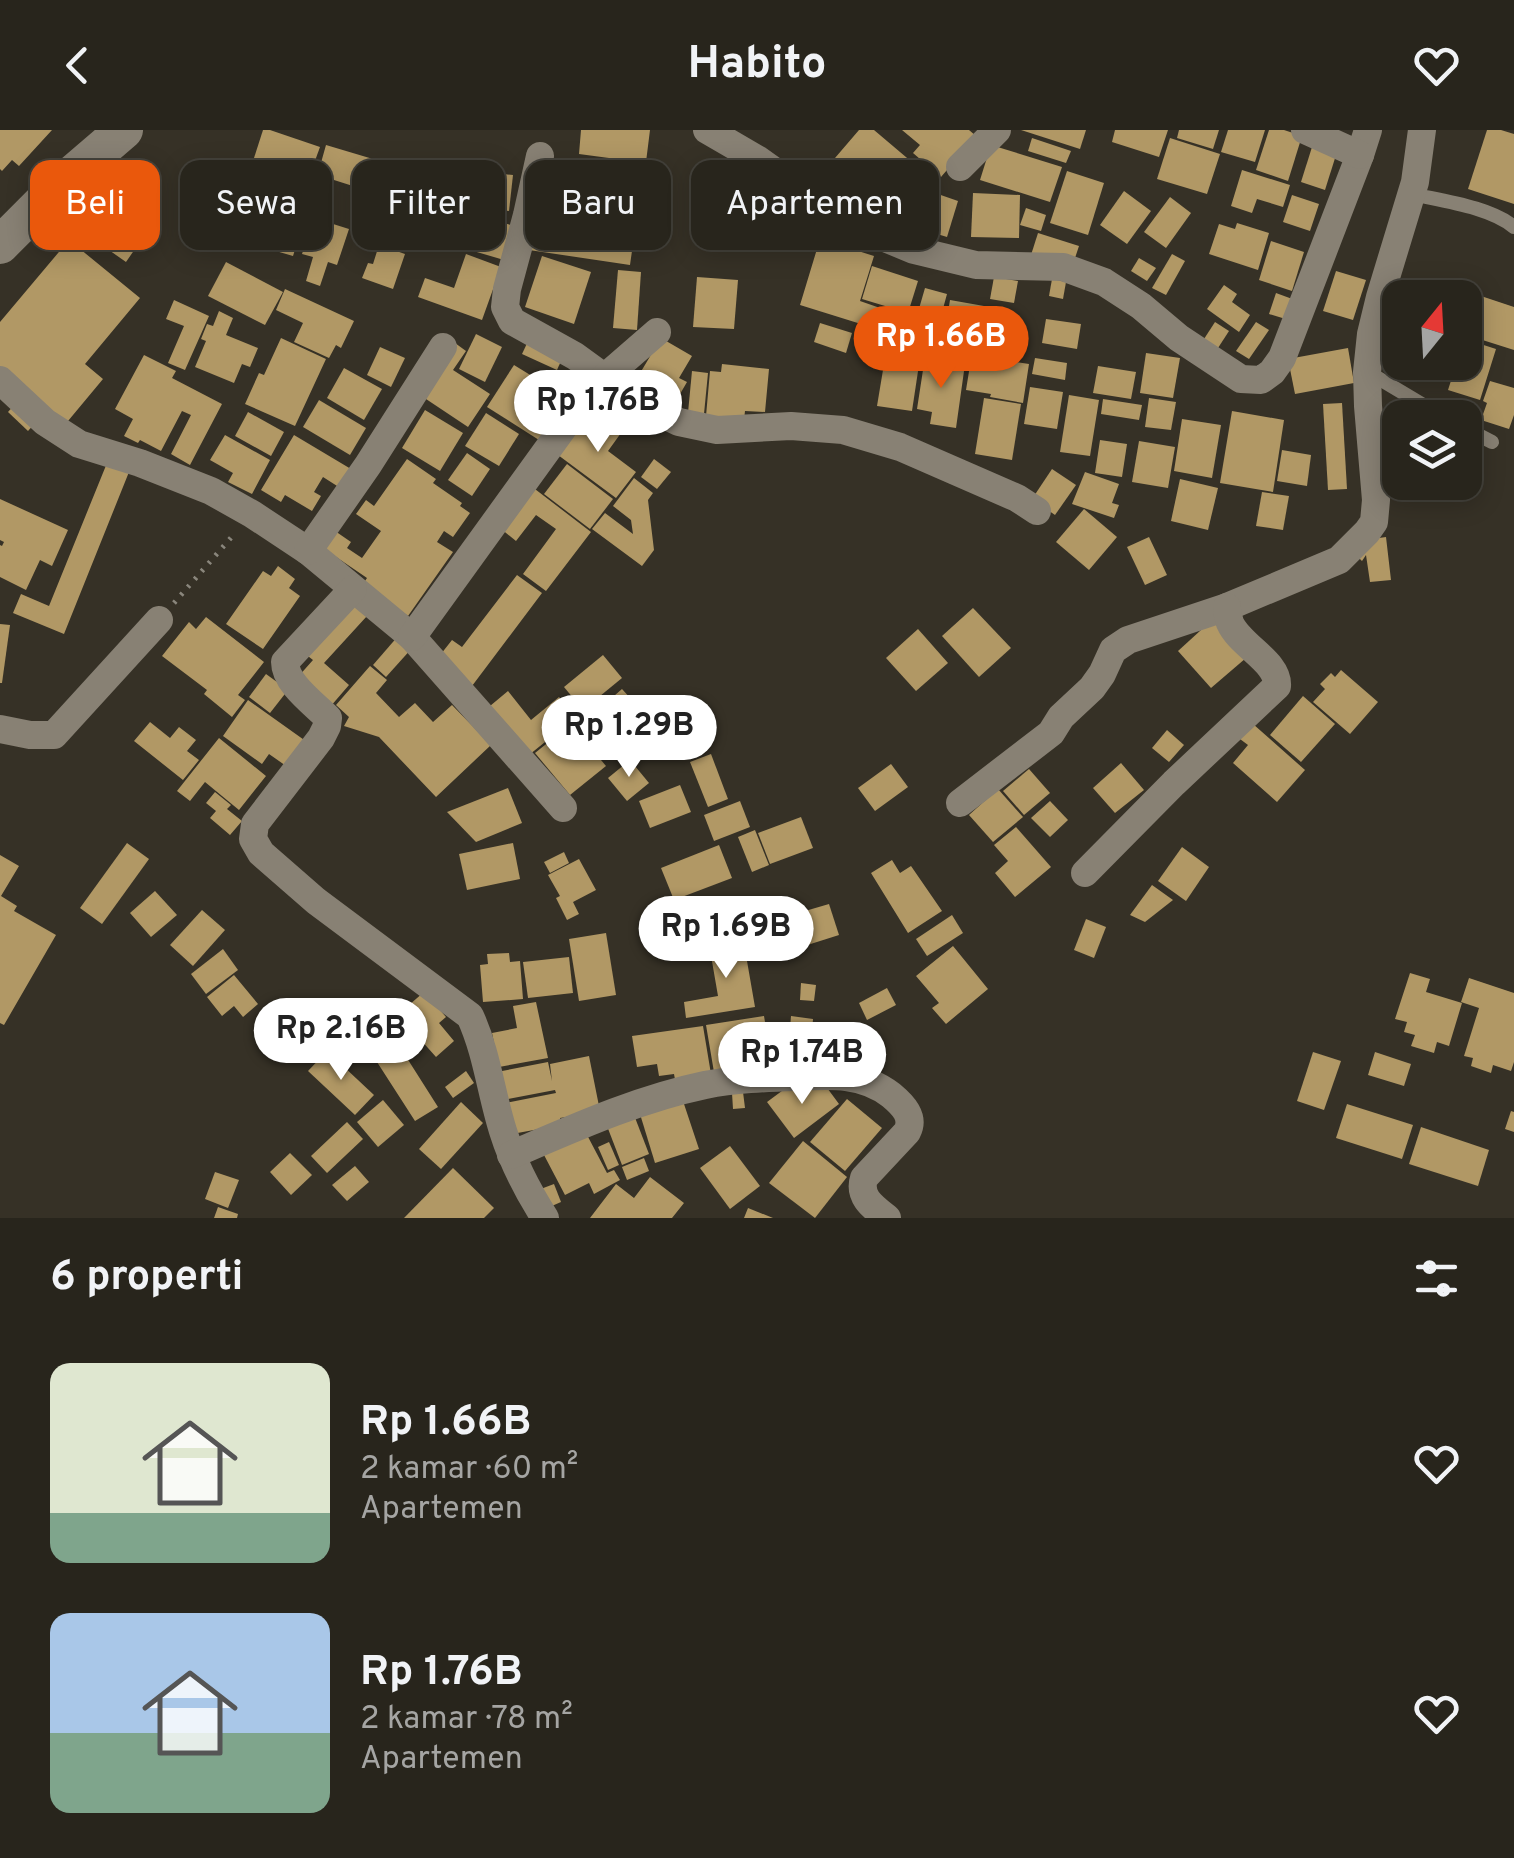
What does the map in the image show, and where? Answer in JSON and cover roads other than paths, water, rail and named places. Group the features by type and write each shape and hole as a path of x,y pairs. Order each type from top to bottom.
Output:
{"street":[{"path":"0,245 60,185 124,130"},
{"path":"707,130 756,158 830,211 868,230 914,250 976,265 1063,267 1104,282 1241,379 1262,380 1282,358 1364,142 1305,130"},
{"path":"960,167 997,130"},
{"path":"960,803 1051,733 1061,716 1092,688 1113,650 1128,640 1227,607 1338,560 1374,522 1376,500 1367,372 1371,334 1412,194 1422,130"},
{"path":"540,156 508,289 505,307 512,321 575,356 642,404 679,422 717,430 791,426 843,430 900,447 1018,498 1038,512"},
{"path":"412,637 566,424 604,378 657,332"},
{"path":"308,551 443,347"},
{"path":"0,380 44,422 79,444 211,491 308,551 412,637 563,808"},
{"path":"353,589 285,662 284,670 328,718 327,726 255,824 253,838 260,853 316,901 470,1016 480,1037 502,1129 524,1186 544,1218"},
{"path":"1085,874 1277,686 1276,672 1236,634 1227,607"},
{"path":"0,730 54,735 159,620"},
{"path":"512,1155 593,1120 705,1085 846,1076 880,1087 910,1116 906,1132 862,1185 862,1193 886,1218"}],"lane":[{"path":"1412,194 1476,209 1514,227"},
{"path":"1367,372 1414,400"},
{"path":"1482,437 1492,442"}]}
